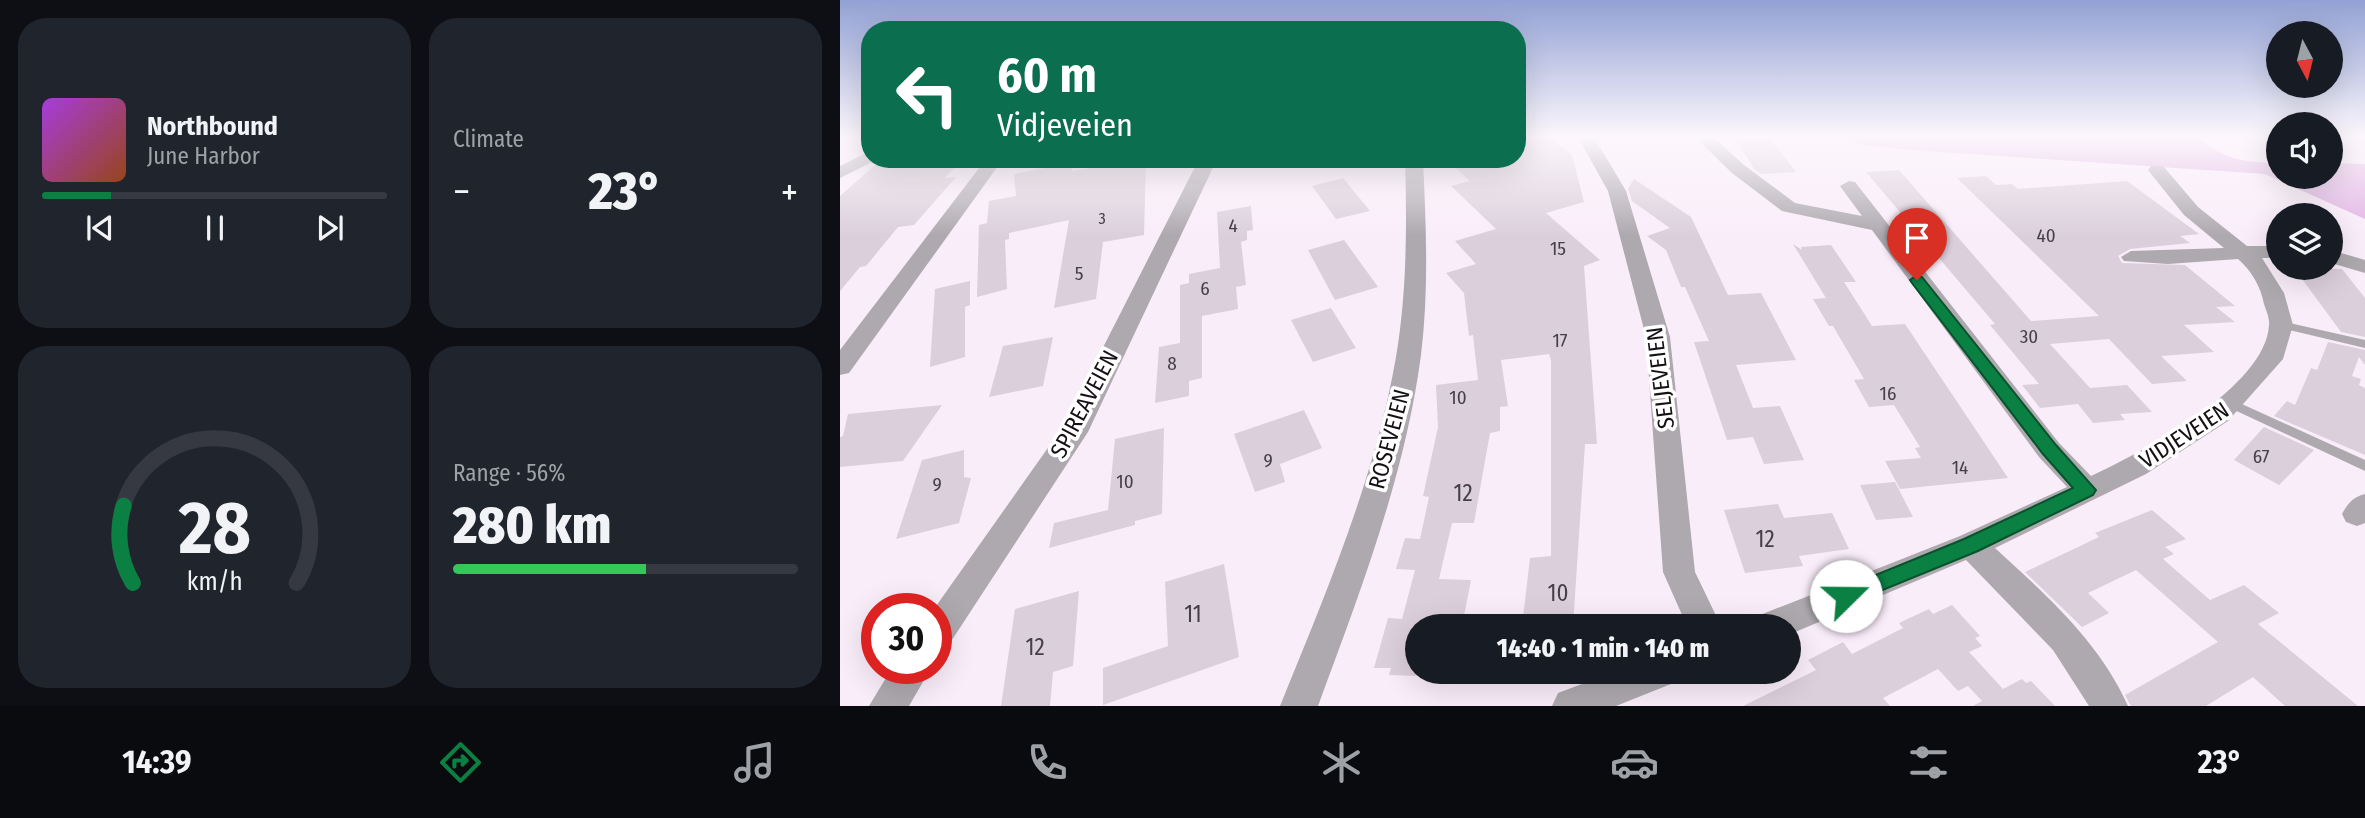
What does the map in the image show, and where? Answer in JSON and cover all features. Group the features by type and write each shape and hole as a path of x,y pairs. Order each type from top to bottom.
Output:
{"street":[{"path":"840,367 987,170"},
{"name":"SPIREAVEIEN","path":"952,611 1074,432 1203,170"},
{"name":"ROSEVEIEN","path":"1299,706 1348,578 1385,461 1404,381 1414,309 1414,170"},
{"name":"SELJEVEIEN","path":"1605,170 1617,191 1658,337 1679,572 1698,614"},
{"path":"1739,170 1789,207 1875,225"},
{"path":"2157,170 2191,211 2254,262 2273,293 2281,325"},
{"path":"1849,187 1875,225 2049,450 2087,490"},
{"path":"2131,257 2242,250 2266,251"},
{"path":"2343,260 2365,267"},
{"name":"VIDJEVEIEN","path":"1801,614 1971,545 2136,467 2233,404 2271,359 2281,325"},
{"path":"1971,545 2075,649 2097,680 2109,706"},
{"path":"888,706 902,684"},
{"path":"1571,706 1627,684"}],"lane":[{"path":"2281,325 2365,344"},
{"path":"2233,404 2365,466"}],"shaded area":[{"path":"2205,170 2266,170 2265,174"},
{"path":"2343,170 2365,170 2365,219 2343,209 2343,203 2329,203 2298,189 2343,189"}],"building":[{"path":"870,170 952,170 945,178 956,177 914,225 898,227 866,266 860,267 840,291 840,196"},
{"path":"1035,170 1146,170 1144,235 1103,242 1096,299 1054,308 1069,220 1009,233 1009,239 1005,240 1007,289 977,297 979,225 987,223 989,201 1016,196 1014,174"},
{"path":"1458,170 1576,170 1584,202 1546,213 1600,260 1584,266 1597,444 1585,444 1574,614 1523,614 1530,558 1551,556 1551,360 1549,354 1501,360 1508,406 1500,407 1500,431 1490,433 1474,523 1452,523 1439,579 1471,580 1464,614 1405,614 1405,676 1389,675 1391,668 1374,668 1388,618 1402,619 1415,570 1396,569 1405,538 1420,539 1429,497 1423,496 1438,427 1436,385 1478,380 1473,335 1469,336 1464,293 1446,273 1476,264 1455,241 1496,229 1451,186 1470,181"},
{"path":"1755,170 1796,172 1761,174"},
{"path":"1899,170 2031,321 2099,316 1957,178 1986,176 1996,185 2012,184 2018,189 2127,181 2199,234 2180,236 2190,243 2130,249 2118,256 2122,263 2185,265 2235,306 2216,307 2235,322 2184,325 2214,352 2161,356 2187,381 2152,384 2109,339 2050,344 2090,388 2127,385 2152,412 2120,414 2125,420 2093,423 2078,404 2040,408 2022,385 2039,384 1990,325 1995,324 1866,172"},
{"path":"1343,178 1370,211 1336,219 1312,186"},
{"path":"1634,179 1691,217 1728,295 1761,293 1796,360 1736,365 1753,408 1780,406 1804,460 1764,464 1753,437 1727,440 1694,342 1709,341 1685,287 1681,287 1666,250 1647,236 1670,228 1632,201 1628,188"},
{"path":"1251,206 1253,230 1247,231 1247,240 1241,242 1246,285 1236,287 1238,309 1202,316 1202,378 1189,381 1189,396 1155,403 1159,347 1180,343 1180,285 1189,283 1189,274 1220,268 1217,212"},
{"path":"1344,240 1378,287 1335,300 1308,250"},
{"path":"1793,244 1802,250 1801,247 1831,245 1856,282 1844,282 1872,326 1905,324 2008,478 1900,489 1885,461 1921,458 1915,448 1920,447 1894,405 1869,407 1854,380 1864,379 1833,326 1829,326 1813,299 1826,298"},
{"path":"2343,270 2365,298 2365,337 2341,332 2303,280 2343,280"},
{"path":"970,281 970,305 965,307 965,357 930,367 935,289"},
{"path":"1331,308 1356,348 1313,362 1291,320"},
{"path":"1053,337 1043,386 989,397 1003,346"},
{"path":"2328,342 2365,350 2365,365 2359,357 2352,376 2361,379 2359,385 2365,388 2365,455 2274,416 2287,401 2295,405 2311,368 2317,370"},
{"path":"942,405 903,461 840,467 840,437 843,436 848,414"},
{"path":"1304,410 1322,448 1280,464 1285,482 1255,492 1234,434"},
{"path":"2264,427 2314,450 2279,485 2234,460"},
{"path":"1164,428 1162,514 1135,521 1135,525 1049,548 1054,523 1108,510 1115,439"},
{"path":"964,450 964,477 971,478 959,523 896,539 922,460"},
{"path":"1895,482 1913,517 1876,520 1860,485"},
{"path":"1778,504 1784,518 1832,513 1849,549 1799,556 1803,566 1745,573 1724,510"},
{"path":"2152,510 2186,539 2165,547 2174,554 2163,559 2210,600 2244,585 2279,613 2258,624 2358,706 2285,706 2253,677 2206,706 2131,706 2125,695 2218,642 2136,570 2088,593 2109,613 2082,627 2025,572 2099,537 2095,533"},
{"path":"1224,564 1239,657 1103,705 1103,668 1168,646 1165,582"},
{"path":"1079,591 1073,666 1053,672 1050,706 1001,706 1015,609"},
{"path":"1952,605 1980,636 1975,638 1982,646 1969,652 2003,689 2022,679 2026,683 2031,681 2055,706 1973,706 1982,701 1968,686 1958,691 1938,669 1883,698 1890,706 1743,706 1788,684 1801,684 1801,677 1816,670 1808,660 1843,642 1852,654 1903,628 1899,623 1929,609 1933,614"}],"route":[{"path":"1846,596 1971,545 2087,490 2049,450 1917,280"}]}
